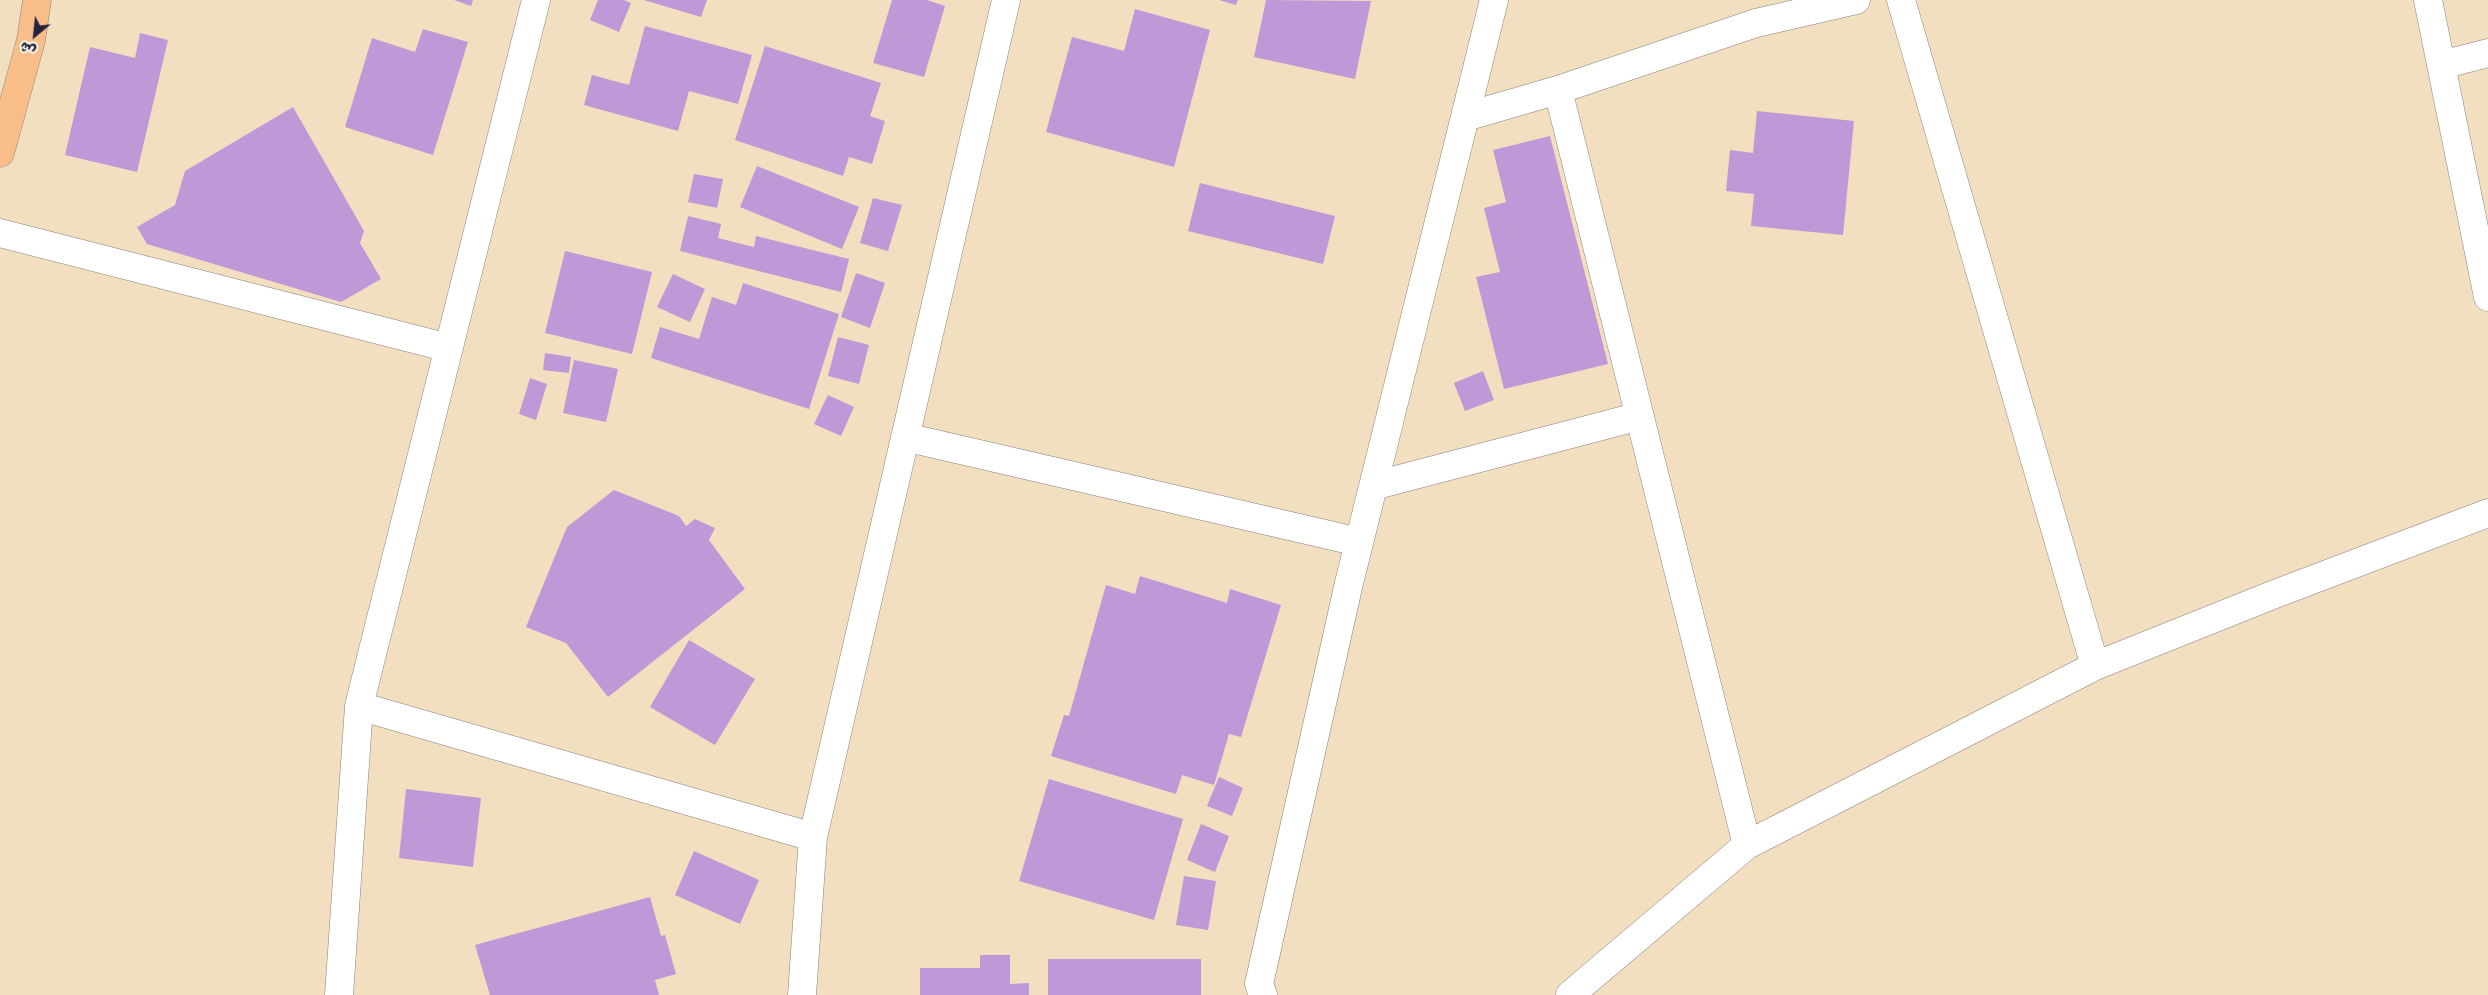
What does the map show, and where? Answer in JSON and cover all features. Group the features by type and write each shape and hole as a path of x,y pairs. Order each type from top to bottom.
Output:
{"main road":[{"path":"0,153 32,40 37,0"}],"street":[{"path":"339,995 359,706 536,0"},
{"path":"802,995 813,837 1006,0"},
{"path":"1263,995 1259,984 1359,542 1494,0"},
{"path":"1901,0 2096,666"},
{"path":"2428,0 2488,298"},
{"path":"1465,117 1558,90 1756,23 1850,1"},
{"path":"2441,64 2488,53"},
{"path":"1558,90 1747,845"},
{"path":"0,233 449,348"},
{"path":"1373,486 1640,416"},
{"path":"905,437 1359,542"},
{"path":"1570,995 1747,845 2096,666 2275,594 2488,514"},
{"path":"359,706 813,837"}],"building":[{"path":"454,0 473,0 471,6"},
{"path":"598,0 624,0 631,3 619,32 590,20"},
{"path":"644,0 707,0 701,17"},
{"path":"892,0 927,0 945,6 924,77 873,63"},
{"path":"1219,0 1238,0 1236,5"},
{"path":"1266,0 1371,1 1355,79 1254,57"},
{"path":"1135,9 1210,30 1174,167 1046,132 1072,37 1124,51"},
{"path":"645,26 752,55 738,104 689,91 678,131 584,105 592,75 629,85"},
{"path":"423,29 468,42 433,155 345,127 372,38 415,52"},
{"path":"140,33 168,40 137,172 65,155 90,47 135,58"},
{"path":"765,46 881,83 870,116 885,121 872,164 849,157 843,176 735,140"},
{"path":"293,107 364,231 360,243 381,279 341,302 147,244 137,227 175,205 185,171"},
{"path":"1757,111 1854,121 1843,235 1751,226 1754,194 1726,191 1730,150 1753,153"},
{"path":"1550,136 1608,364 1504,389 1476,277 1500,272 1484,208 1506,202 1493,150"},
{"path":"757,166 859,207 842,249 740,207"},
{"path":"694,174 723,179 717,208 688,202"},
{"path":"1200,183 1335,216 1323,264 1188,231"},
{"path":"873,198 902,205 888,251 860,243"},
{"path":"688,216 721,224 718,238 754,247 756,236 849,259 841,292 680,251"},
{"path":"565,251 652,272 632,354 545,333"},
{"path":"856,273 885,283 870,328 841,317"},
{"path":"673,274 705,289 690,322 657,307"},
{"path":"743,283 839,314 809,409 651,358 660,327 699,339 712,297 736,305"},
{"path":"838,337 869,345 859,384 828,376"},
{"path":"545,353 571,357 569,373 543,370"},
{"path":"574,360 618,369 606,422 563,413"},
{"path":"1483,371 1494,400 1465,411 1454,383"},
{"path":"530,378 547,384 536,420 519,414"},
{"path":"828,395 854,407 841,436 814,424"},
{"path":"614,490 679,516 686,526 695,519 715,528 709,540 745,589 608,697 566,643 526,627 567,527"},
{"path":"1140,576 1227,603 1230,589 1281,605 1241,737 1229,734 1214,785 1182,775 1176,794 1051,756 1064,715 1069,716 1106,585 1135,594"},
{"path":"689,640 755,679 715,745 650,707"},
{"path":"1219,777 1243,788 1232,816 1207,806"},
{"path":"1049,779 1183,819 1154,920 1019,881"},
{"path":"406,789 481,798 473,867 399,858"},
{"path":"1201,824 1229,836 1215,872 1187,860"},
{"path":"694,851 759,880 740,924 675,895"},
{"path":"1184,876 1216,881 1208,930 1176,925"},
{"path":"650,897 661,936 665,935 676,974 655,980 659,995 490,995 475,945"},
{"path":"980,955 1010,955 1010,984 1029,983 1029,995 920,995 920,968 980,968"},
{"path":"1048,959 1201,959 1201,995 1048,995"}]}
